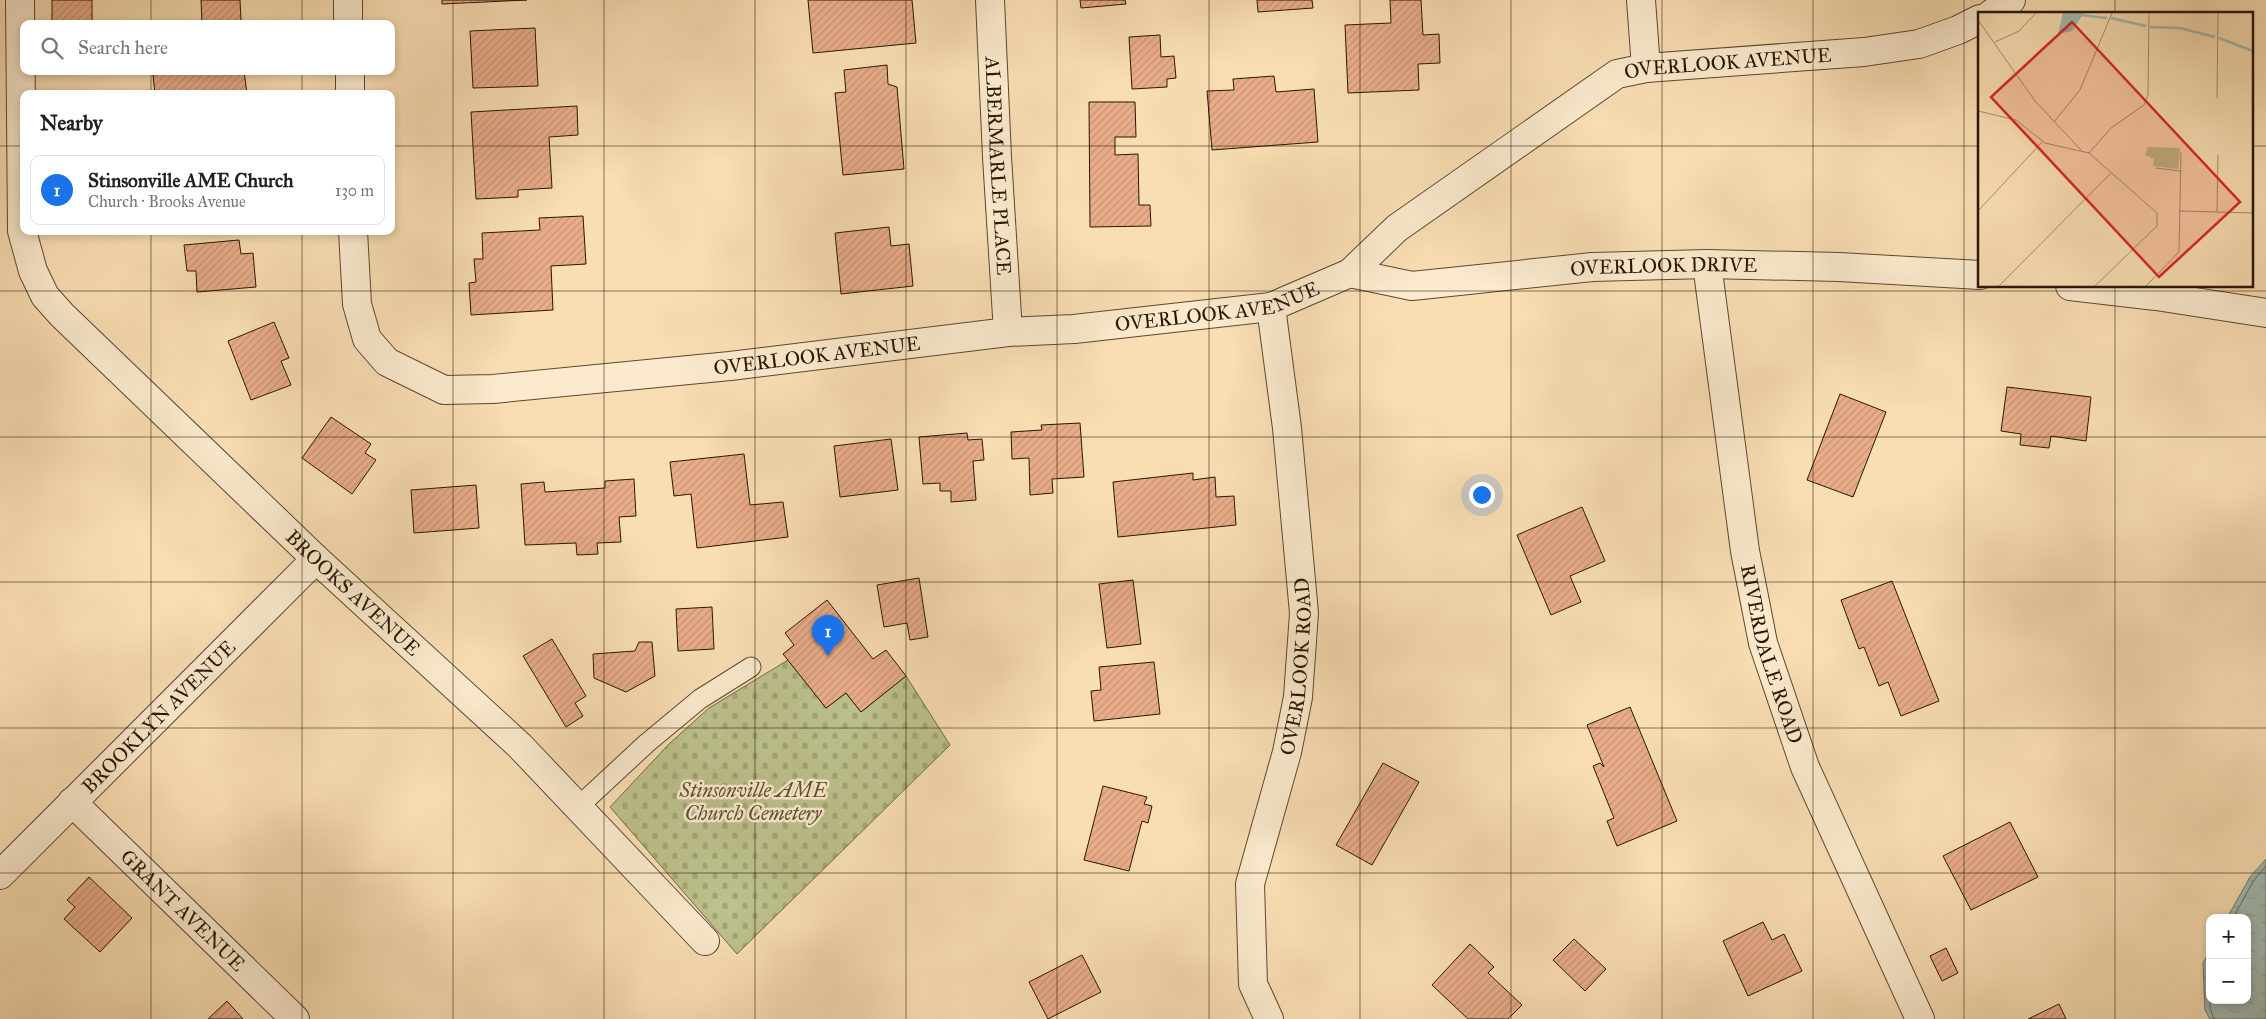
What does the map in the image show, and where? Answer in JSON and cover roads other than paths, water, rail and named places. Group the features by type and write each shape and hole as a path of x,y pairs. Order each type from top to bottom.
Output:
{"street":[{"name":"BROOKS AVENUE","path":"20,0 20,20"},
{"path":"348,0 348,20"},
{"name":"ALBERMARLE PLACE","path":"990,0 997,157 1008,332"},
{"path":"1641,0 1646,68"},
{"path":"1994,12 2011,0"},
{"name":"OVERLOOK AVENUE","path":"353,235 357,304 367,339 387,362 444,390 493,389 730,366 1008,332 1074,329 1271,307 1350,272 1397,228 1617,74 1646,68 1864,52 1919,44 1958,30 1978,20"},
{"name":"BROOKS AVENUE","path":"21,75 21,90"},
{"path":"350,75 350,90"},
{"name":"BROOKS AVENUE","path":"23,235 33,271 45,296 62,315 316,559 520,746 705,941"},
{"name":"OVERLOOK DRIVE","path":"1350,272 1412,286 1592,267 1707,264 1839,267 1978,275"},
{"name":"RIVERDALE ROAD","path":"1707,264 1745,551 1763,643 1805,767 1920,1019"},
{"path":"2087,288 2156,296 2266,313"},
{"name":"OVERLOOK ROAD","path":"1269,1019 1253,984 1250,884 1287,752 1298,697 1304,613 1286,428 1271,307"},
{"name":"BROOKLYN AVENUE","path":"0,875 316,559"},
{"name":"GRANT AVENUE","path":"72,802 295,1019"}],"lane":[{"path":"578,807 647,743 700,699 751,667"}],"water":[{"path":"2266,859 2266,1019 2210,1019 2205,1010 2203,963 2206,958 2206,1004 2251,1004 2251,914 2229,914 2250,877"}],"place":[{"name":"Stinsonville AME Church","path":"828,656"}],"park label":[{"name":"Stinsonville AME Church Cemetery","path":"753,802"}]}
